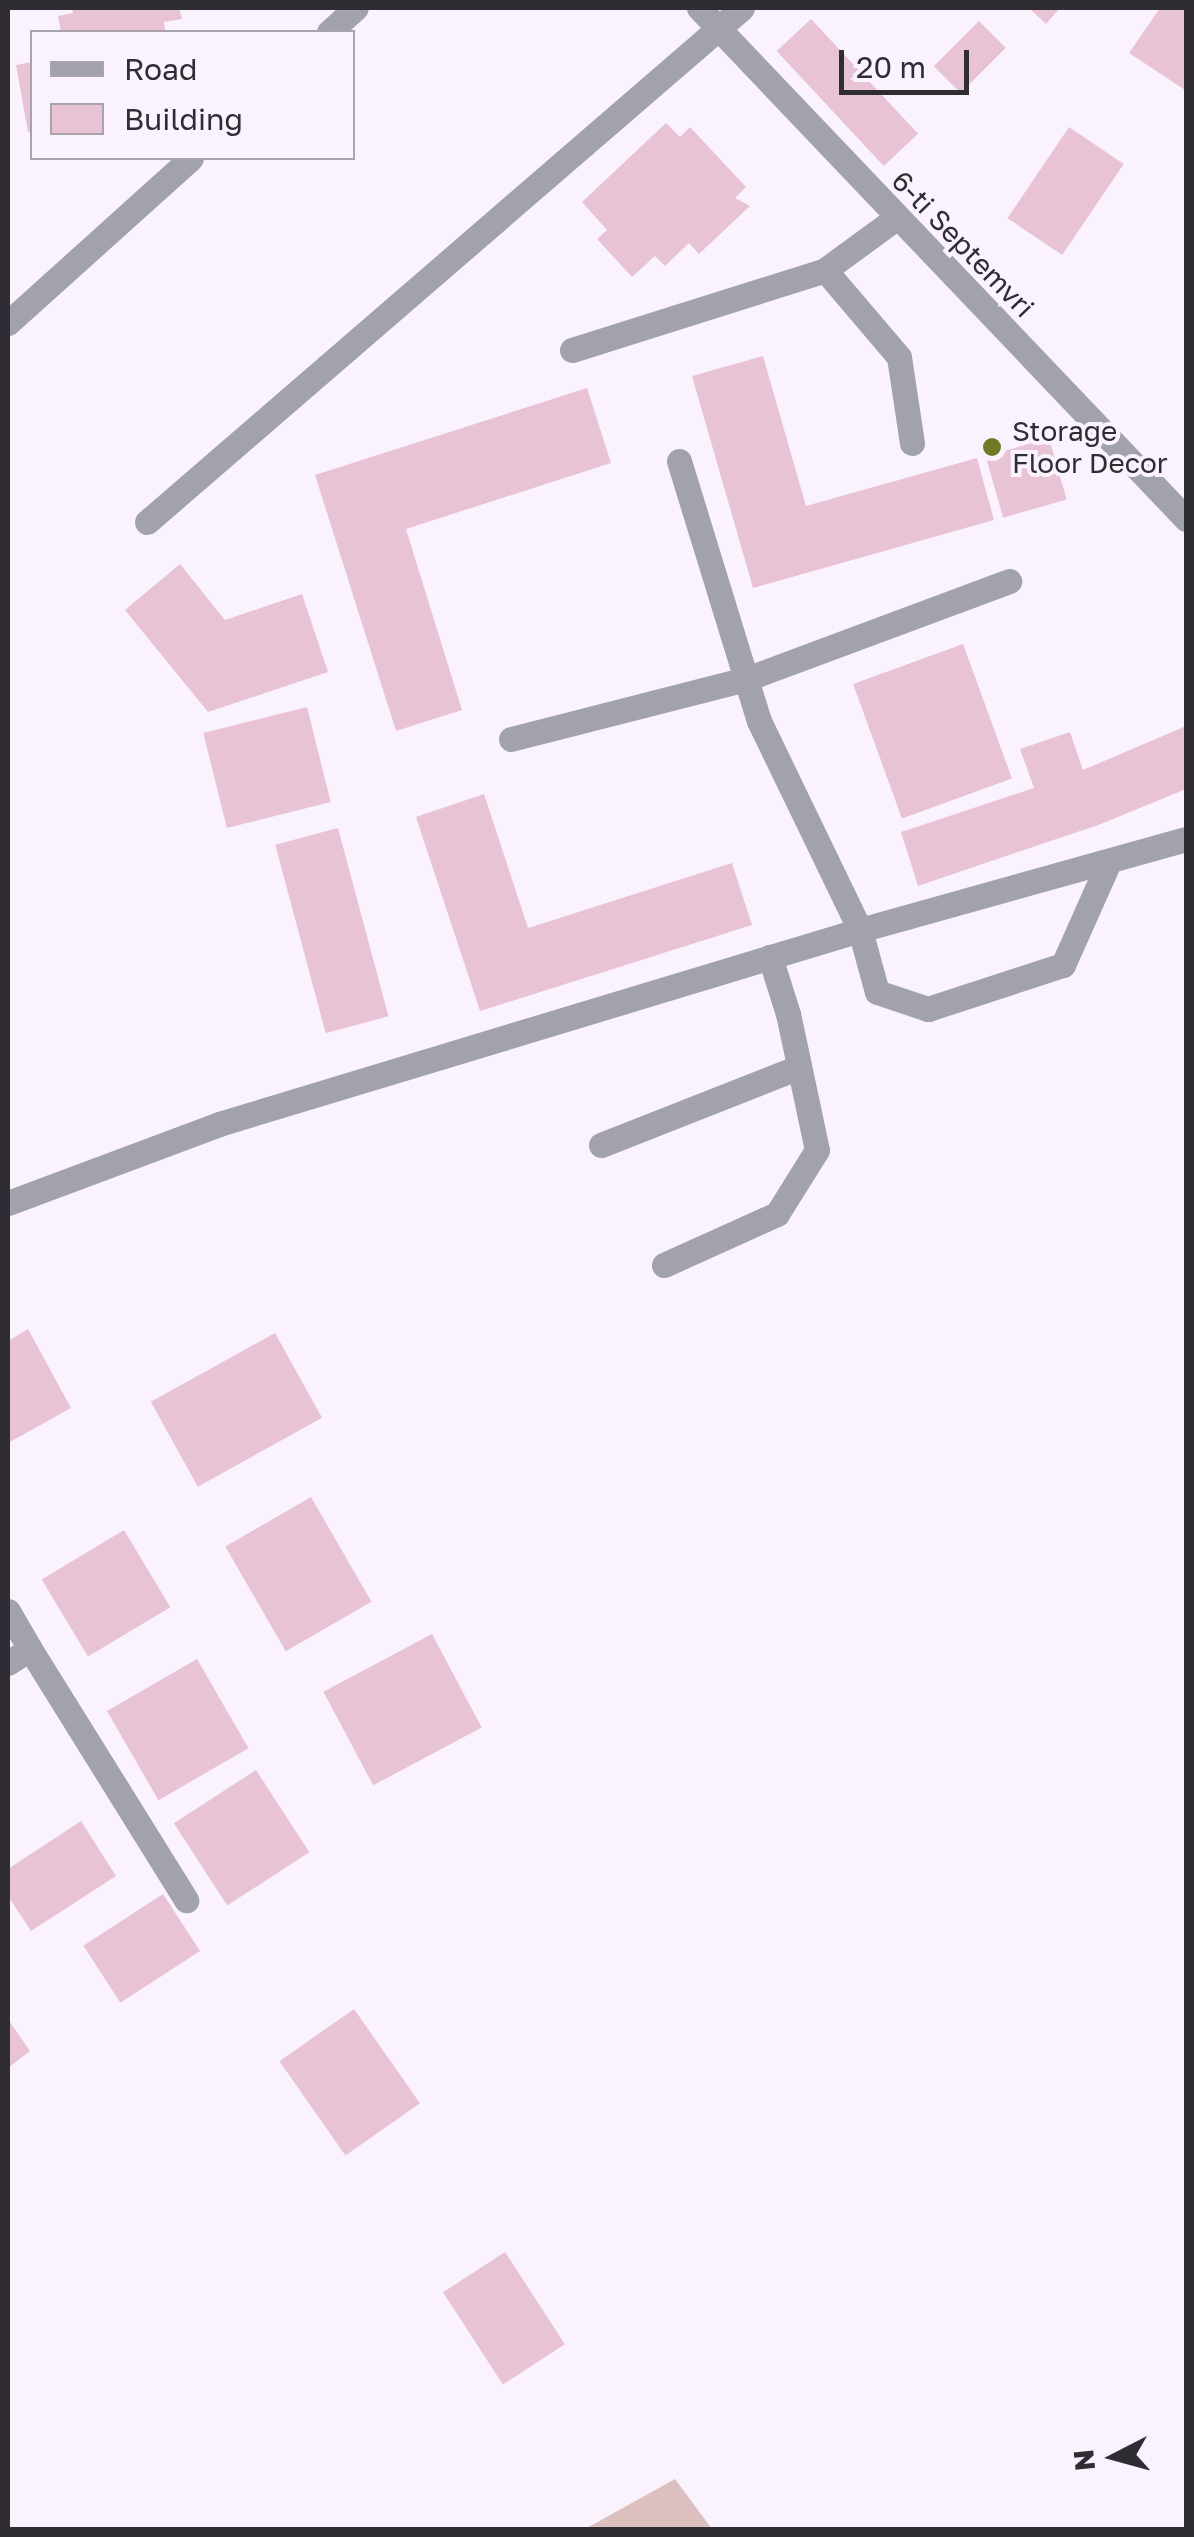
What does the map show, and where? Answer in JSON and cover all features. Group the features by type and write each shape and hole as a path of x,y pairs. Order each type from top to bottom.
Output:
{"street":[{"path":"331,30 356,8"},
{"name":"6-ti Septemvri","path":"699,8 1186,519"},
{"path":"147,522 742,8"},
{"path":"8,323 189,160"},
{"path":"572,350 826,270 896,218"},
{"path":"826,270 899,356 912,444"},
{"path":"678,462 759,721 860,930 877,992 928,1009 1063,965 1108,864"},
{"path":"512,738 746,679 1009,581"},
{"path":"8,1204 219,1124 860,930 1108,864 1186,839"},
{"path":"664,1265 777,1214 817,1150 770,957"},
{"path":"601,1145 799,1067"},
{"path":"8,1611 19,1656 186,1900"}],"shaded area":[{"path":"675,2479 712,2529 585,2529"}],"building":[{"path":"72,8 179,8 182,19 164,22 165,30 61,30 58,16 73,13"},
{"path":"1029,8 1060,8 1046,24"},
{"path":"1160,8 1186,8 1185,90 1129,53"},
{"path":"811,19 918,134 884,166 777,51"},
{"path":"979,21 1006,48 961,93 934,66"},
{"path":"30,62 28,132 16,65"},
{"path":"666,123 680,137 690,127 746,187 735,198 750,206 699,254 689,243 665,266 655,256 632,277 597,239 607,230 582,202"},
{"path":"1069,127 1124,164 1062,255 1007,218"},
{"path":"763,356 806,506 977,458 994,520 753,588 692,376"},
{"path":"587,388 611,463 406,529 462,710 396,731 315,475"},
{"path":"1049,438 1067,500 1003,518 986,456"},
{"path":"180,564 225,620 302,594 328,672 208,712 125,610"},
{"path":"963,644 1012,778 902,818 853,684"},
{"path":"307,707 331,802 227,828 203,733"},
{"path":"1186,726 1186,789 1101,824 918,886 901,832 1034,788 1020,749 1070,732 1083,770"},
{"path":"484,794 528,928 732,863 752,925 480,1011 416,817"},
{"path":"338,828 388,1016 326,1033 275,845"},
{"path":"28,1329 71,1408 8,1443 8,1341"},
{"path":"275,1333 322,1418 198,1487 151,1402"},
{"path":"311,1497 372,1602 286,1651 225,1546"},
{"path":"124,1530 170,1607 88,1657 42,1579"},
{"path":"432,1634 482,1728 373,1785 323,1692"},
{"path":"197,1659 248,1748 158,1800 107,1711"},
{"path":"256,1770 309,1852 227,1906 174,1823"},
{"path":"81,1821 116,1876 31,1931 8,1896 8,1869"},
{"path":"163,1894 200,1951 120,2003 83,1946"},
{"path":"354,2009 420,2103 345,2155 279,2061"},
{"path":"8,2019 30,2051 8,2068"},
{"path":"505,2252 565,2344 503,2385 443,2292"}],"place":[{"name":"Storage Floor Decor","path":"992,447"}]}
